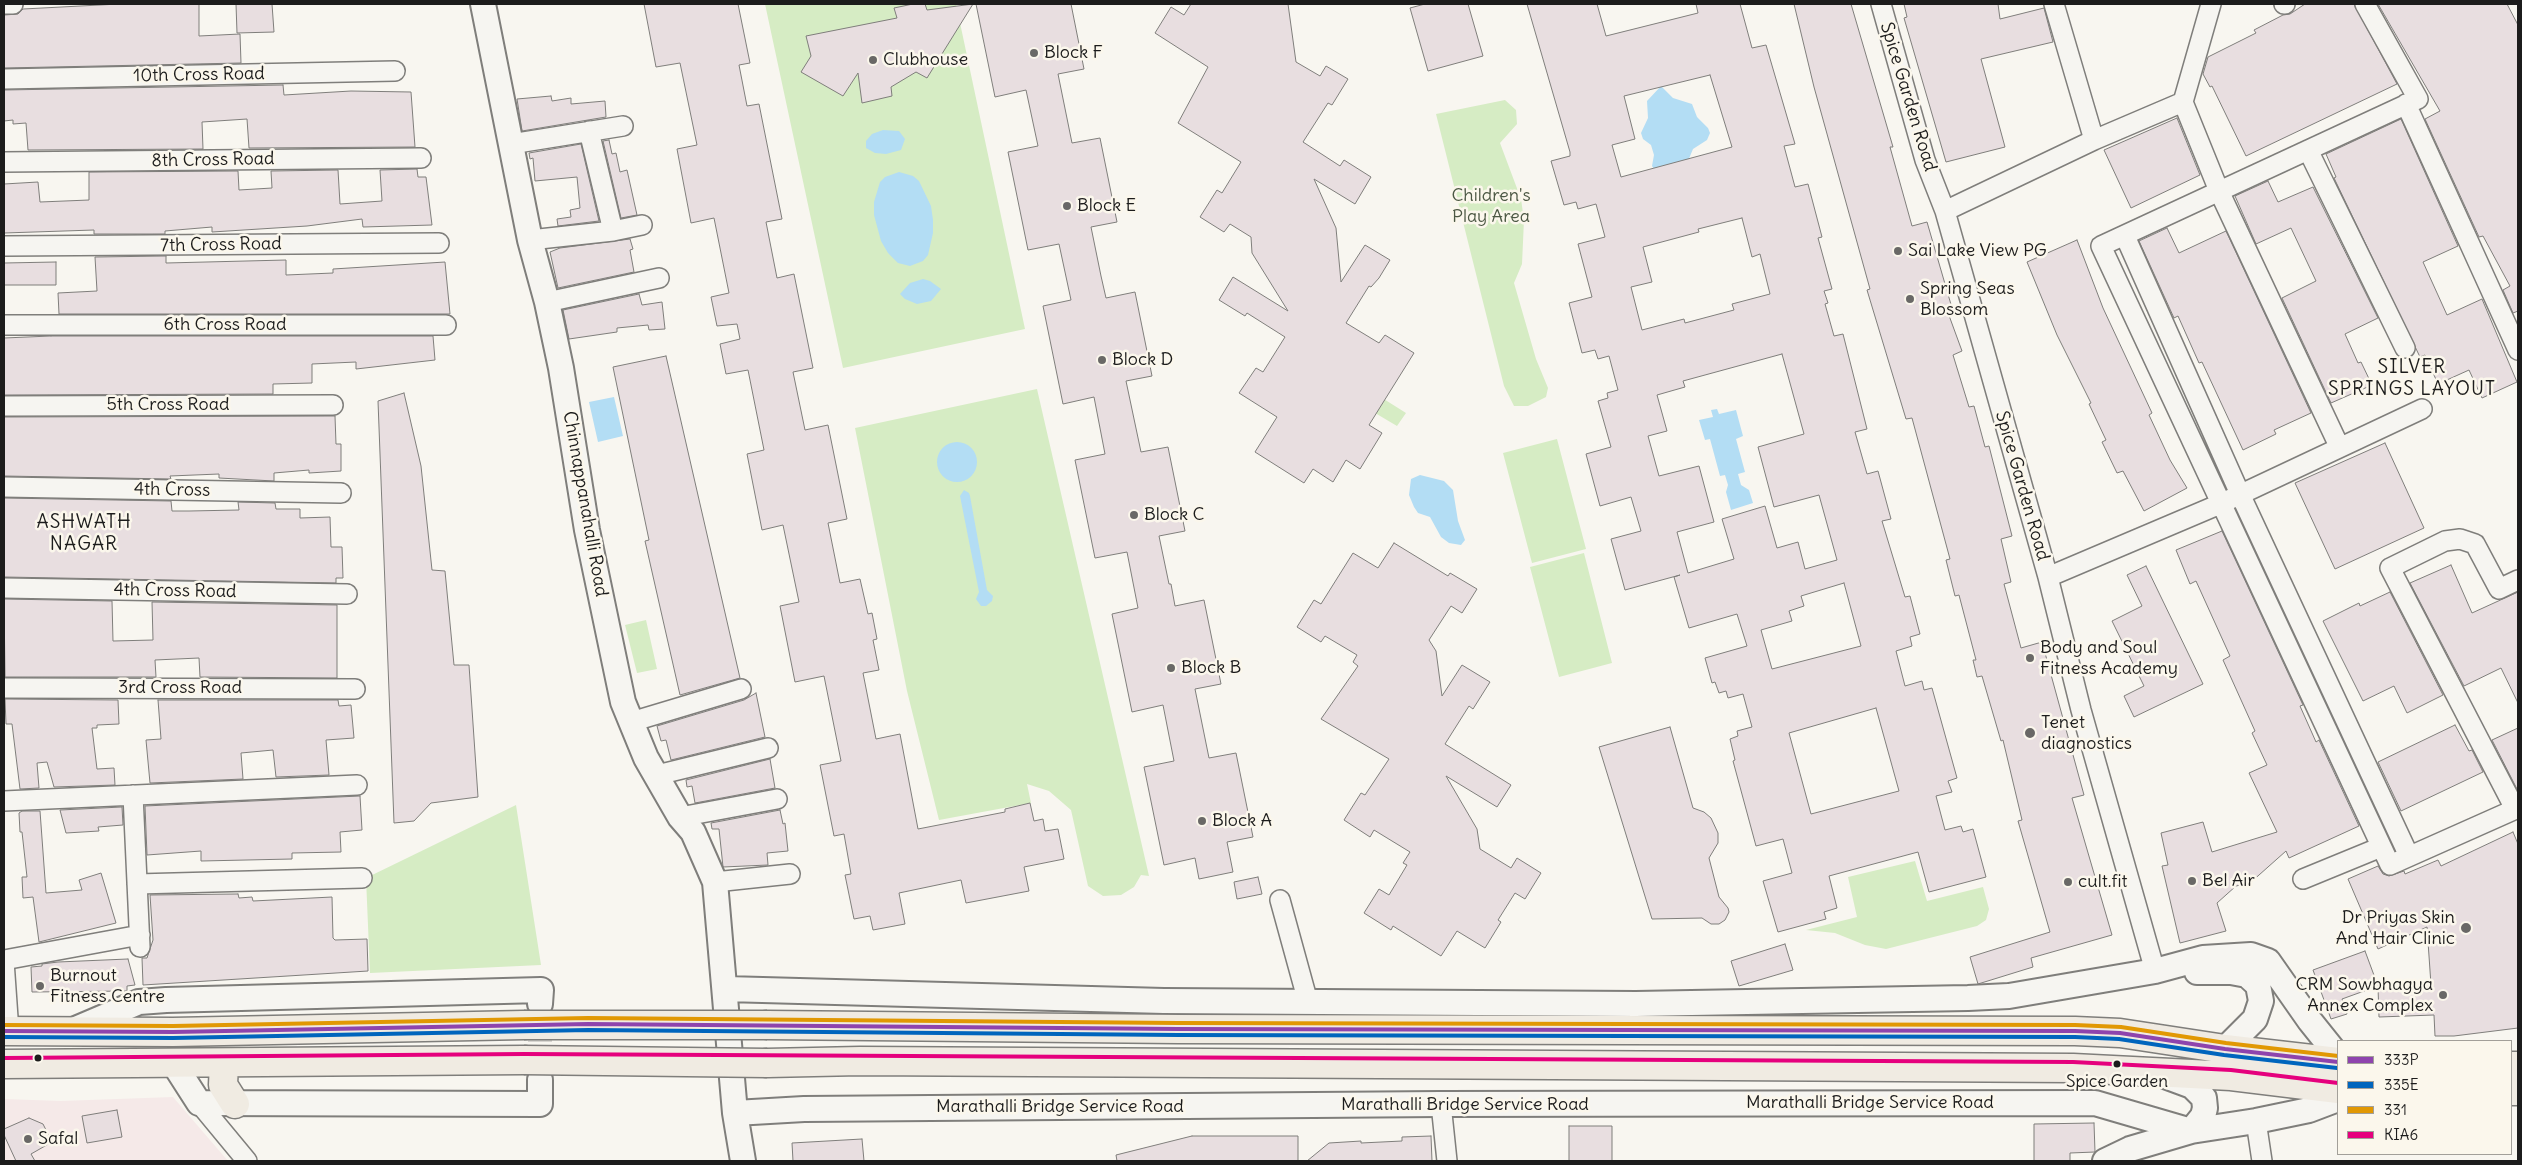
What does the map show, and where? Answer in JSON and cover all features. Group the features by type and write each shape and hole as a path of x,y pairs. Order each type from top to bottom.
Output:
{"main road":[{"path":"6,1032 69,1032 535,1006 767,1025 1188,1029 2075,1031 2120,1033 2225,1049 2337,1062"},
{"path":"4,1064 224,1063 532,1070 870,1061 2073,1068 2232,1076 2337,1089"},
{"path":"224,1063 223,1085 235,1104"}],"street":[{"path":"4,4 13,4"},
{"name":"Chinnappanahalli Road","path":"483,4 530,240 547,302 561,368 587,530 624,702 646,758 680,817 692,832 715,882 726,989 735,1113 743,1161"},
{"name":"Spice Garden Road","path":"1881,4 1925,160 1945,211 2048,577 2080,710 2155,971"},
{"path":"2054,4 2094,140"},
{"path":"2211,4 2183,102 2219,191 2340,446"},
{"path":"2365,4 2418,99 2101,246 2390,864 2517,809 2390,568 2445,541 2460,539 2476,544 2499,588 2518,580"},
{"name":"10th Cross Road","path":"4,79 395,71"},
{"path":"1945,211 2094,140 2183,102"},
{"path":"2406,104 2518,350"},
{"path":"511,144 623,126"},
{"path":"590,131 613,231"},
{"path":"2308,150 2405,348"},
{"name":"8th Cross Road","path":"4,162 421,158"},
{"path":"530,240 613,231 642,225"},
{"path":"2125,236 2240,494 2409,856"},
{"name":"7th Cross Road","path":"4,246 439,243"},
{"path":"547,302 659,278"},
{"name":"6th Cross Road","path":"4,325 446,325"},
{"name":"5th Cross Road","path":"4,406 333,405"},
{"path":"2048,577 2220,504 2422,409"},
{"name":"4th Cross","path":"4,487 341,493"},
{"name":"4th Cross Road","path":"4,588 347,594"},
{"name":"3rd Cross Road","path":"4,688 355,689"},
{"path":"631,722 741,689"},
{"path":"657,775 768,748"},
{"path":"4,801 357,785"},
{"path":"6,1032 4,960 140,941 133,795"},
{"path":"680,817 777,799"},
{"path":"2303,879 2381,847"},
{"path":"715,882 790,874"},
{"path":"137,884 362,878"},
{"path":"1280,900 1308,1002"},
{"path":"726,989 1111,1001 1636,1004 2010,996 2155,971 2203,958 2235,955 2261,957 2274,968 2310,1021 2337,1055"},
{"path":"2155,971 2231,972 2253,978 2258,985 2261,1001 2259,1010 2255,1019 2225,1049"},
{"path":"69,1032 139,1002 535,1006"},
{"path":"174,1064 199,1104 247,1161"},
{"path":"199,1104 540,1104 532,1070"},
{"path":"2105,1161 2130,1149 2191,1131 2203,1116 2205,1108 2204,1098 2192,1086 2155,1072"},
{"name":"Marathalli Bridge Service Road","path":"735,1113 813,1109 1441,1104 2095,1103 2191,1131 2256,1121 2309,1110 2337,1099"},
{"path":"1441,1104 1447,1161"},
{"path":"2256,1121 2262,1161"}],"shaded area":[{"path":"173,1097 228,1161 4,1161 4,1099 61,1101"}],"green space":[{"path":"765,4 956,4 1025,329 843,368"},
{"name":"Children's Play Area","path":"1505,100 1516,110 1517,124 1500,143 1521,199 1524,220 1522,264 1514,283 1536,359 1548,388 1546,397 1528,406 1514,406 1504,386 1436,114"},
{"path":"1037,389 1149,876 1141,875 1134,887 1121,895 1103,896 1088,886 1071,810 1049,791 1027,784 1031,803 939,820 907,691 855,428"},
{"path":"1379,396 1406,413 1397,426 1370,410"},
{"path":"1557,439 1586,549 1532,563 1503,453"},
{"path":"1584,553 1612,663 1559,677 1530,567"},
{"path":"646,620 657,669 637,673 625,625"},
{"path":"516,805 541,965 370,973 366,878"},
{"path":"1915,861 1927,901 1983,887 1989,909 1986,920 1977,926 1886,949 1865,945 1835,933 1806,930 1857,917 1848,877"}],"water":[{"path":"1661,86 1673,98 1692,104 1697,117 1708,128 1710,133 1707,140 1693,149 1688,161 1654,169 1652,166 1654,155 1651,145 1643,139 1641,133 1648,118 1647,101"},
{"path":"883,130 899,131 905,139 901,150 886,154 875,153 866,148 866,141 872,134"},
{"path":"899,172 913,176 919,181 931,206 933,220 933,233 928,255 923,261 910,266 898,263 888,253 881,241 874,215 874,202 880,182 885,177"},
{"path":"923,279 930,281 941,289 931,301 917,304 905,299 900,294 910,283"},
{"path":"614,397 623,436 598,442 589,402"},
{"path":"1717,409 1719,414 1736,410 1743,436 1736,439 1745,472 1738,474 1741,485 1749,490 1753,503 1731,510 1726,492 1728,485 1725,475 1720,476 1710,439 1705,440 1699,420 1713,417 1711,410"},
{"path":"961,442 968,445 974,451 977,462 976,470 968,479 961,482 953,482 946,479 938,470 937,458 940,451 949,443"},
{"path":"1420,475 1444,481 1453,490 1458,521 1465,540 1461,545 1449,543 1441,537 1430,517 1418,513 1414,507 1409,495 1411,479"},
{"path":"964,490 970,496 987,590 993,596 992,601 986,606 981,606 976,599 979,592 960,496"}],"building":[{"path":"119,4 199,4 199,36 240,34 241,63 4,68 4,15 18,14 23,9"},
{"path":"236,4 272,4 274,32 237,33"},
{"path":"644,4 738,4 750,63 739,65 747,106 759,104 782,219 766,222 777,278 794,274 813,368 793,372 805,430 828,425 847,519 828,523 840,583 860,579 868,614 872,613 877,639 873,640 879,670 863,673 876,739 900,734 918,829 1005,812 1005,809 1030,803 1034,821 1043,819 1045,831 1058,829 1064,859 1024,867 1029,891 966,903 961,880 899,893 905,924 873,930 870,916 854,919 845,875 851,874 844,834 834,836 820,765 841,761 824,676 795,682 780,606 799,602 783,525 762,530 747,454 764,450 748,370 726,374 720,344 740,339 737,324 717,326 711,297 729,293 714,218 691,223 677,149 697,145 680,63 656,67"},
{"name":"Clubhouse","path":"913,4 925,4 927,10 973,4 927,78 916,72 891,87 892,96 862,103 858,73 843,96 801,72 811,56 806,36 897,18 894,8"},
{"path":"976,4 1071,4 1084,69 1058,74 1072,143 1100,138 1117,222 1091,227 1101,276 1106,298 1135,292 1152,376 1126,381 1141,452 1168,447 1185,531 1159,536 1169,584 1171,584 1175,606 1204,600 1221,684 1195,689 1209,758 1236,753 1253,837 1227,842 1233,872 1199,879 1195,858 1164,865 1144,767 1174,761 1163,705 1132,712 1112,614 1138,608 1127,552 1095,558 1075,460 1105,454 1094,397 1063,404 1043,306 1071,300 1059,244 1028,250 1008,152 1038,146 1026,90 995,97"},
{"path":"1191,4 1288,4 1296,62 1320,76 1326,66 1348,79 1332,105 1328,103 1303,142 1340,166 1344,160 1371,177 1355,204 1314,179 1336,228 1341,282 1365,245 1390,260 1379,278 1371,287 1369,286 1346,323 1379,343 1385,335 1414,353 1369,425 1382,433 1360,469 1346,460 1333,482 1313,469 1304,483 1255,452 1277,417 1239,393 1256,368 1263,372 1285,337 1247,313 1245,316 1219,300 1233,277 1288,311 1252,253 1251,237 1230,224 1224,232 1200,217 1217,190 1222,193 1241,162 1178,123 1208,67 1155,33 1171,7 1184,15"},
{"path":"1425,4 1468,4 1483,56 1428,71 1410,8"},
{"path":"1527,4 1597,4 1606,36 1698,13 1696,4 1740,4 1752,48 1766,45 1795,144 1784,146 1795,187 1808,184 1822,237 1818,238 1832,289 1824,291 1828,303 1825,304 1834,336 1843,334 1867,429 1855,432 1867,474 1878,471 1891,519 1882,521 1905,597 1910,596 1920,634 1910,637 1912,646 1896,651 1905,686 1922,681 1924,690 1932,688 1957,778 1948,781 1952,792 1936,796 1945,830 1961,826 1963,832 1973,829 1986,877 1929,892 1918,852 1829,876 1837,908 1824,912 1826,919 1778,932 1763,881 1792,873 1783,839 1756,846 1733,761 1735,760 1730,739 1738,736 1737,731 1752,727 1743,694 1728,698 1726,691 1719,693 1715,682 1712,683 1705,658 1747,646 1737,614 1689,628 1674,577 1680,575 1625,590 1611,539 1641,531 1631,497 1600,506 1586,454 1611,447 1598,401 1608,398 1607,393 1618,390 1609,356 1598,359 1595,350 1582,353 1569,303 1592,297 1578,244 1605,237 1596,204 1578,209 1576,202 1564,205 1551,161 1570,156","holes":["1710,75 1732,147 1621,177 1612,145 1635,139 1624,96","1742,218 1752,257 1760,254 1770,294 1732,304 1734,310 1685,323 1684,319 1642,330 1631,287 1652,282 1643,247 1699,232 1698,229","1782,354 1804,434 1758,447 1774,507 1819,495 1837,560 1805,569 1798,542 1777,548 1765,506 1722,519 1734,559 1688,573 1677,532 1714,522 1699,466 1659,476 1648,436 1667,431 1657,395 1685,387 1683,381","1844,583 1861,646 1772,669 1761,630 1792,621 1789,611 1804,606 1801,596","1876,708 1899,791 1811,814 1789,733"]},
{"path":"1794,4 1851,4 1893,147 1890,147 1912,226 1927,222 1952,308 1947,310 1962,351 1953,355 1969,407 1974,406 1985,447 1989,446 2012,536 2001,539 2011,582 2004,584 2021,648 2042,642 2084,795 2072,798 2112,935 2031,958 2033,967 1978,984 1970,957 2050,932 2018,821 2022,820 2003,740 2001,741 1982,676 1977,677 1973,660 1976,660 1959,595 1955,596 1946,560 1950,559 1912,418 1906,419 1867,290 1870,289 1814,87"},
{"path":"1904,4 1998,4 2000,19 2044,8 2053,42 1981,59 2005,147 1946,162 1904,18 1907,17"},
{"path":"2305,4 2354,4 2397,84 2246,156 2212,86 2210,87 2203,74 2208,57 2256,33 2254,30 2283,15 2290,14"},
{"path":"2378,4 2507,4 2518,25 2518,311 2513,313 2503,290 2510,286 2483,236 2479,237 2425,119 2440,111"},
{"path":"283,85 284,95 351,91 411,92 415,147 249,148 247,119 202,122 203,149 28,150 26,123 13,124 13,120 4,121 4,90"},
{"path":"551,96 552,101 571,98 571,104 605,101 606,117 522,131 517,99"},
{"path":"2177,118 2200,175 2131,208 2104,150"},
{"path":"2401,119 2458,246 2423,262 2447,315 2482,299 2517,382 2482,398 2469,370 2438,384 2425,355 2420,357 2334,178 2336,177 2326,154"},
{"path":"609,140 612,154 616,153 620,172 627,170 637,215 621,218 603,141"},
{"path":"581,144 599,221 558,226 557,219 571,217 570,210 580,208 577,177 535,181 533,158 530,159 529,153"},
{"path":"417,169 418,177 426,177 432,225 363,227 362,219 307,226 212,232 212,227 165,231 165,234 94,234 94,230 4,233 4,184 38,182 40,202 89,200 89,172 238,171 239,190 272,188 271,171 338,170 340,204 382,201 380,170"},
{"path":"2268,181 2278,202 2313,187 2378,318 2345,334 2358,363 2361,362 2372,385 2331,403 2282,298 2316,281 2291,228 2256,244 2235,196"},
{"path":"2167,228 2179,253 2226,231 2311,413 2274,430 2276,434 2243,450 2202,362 2199,363 2178,316 2174,318 2139,241"},
{"path":"630,239 633,249 630,250 634,272 558,288 550,252 560,248"},
{"path":"2077,240 2103,308 2152,413 2149,415 2170,460 2187,488 2144,511 2123,471 2117,473 2102,442 2106,440 2089,404 2091,403 2057,335 2027,262"},
{"path":"166,256 166,263 286,260 286,275 333,273 333,269 445,262 450,314 59,314 58,293 97,291 95,257"},
{"path":"56,262 56,285 4,285 4,263"},
{"path":"639,294 642,305 662,302 665,329 649,330 648,325 617,328 617,332 569,339 563,310"},
{"path":"51,336 433,336 435,360 356,369 356,362 312,364 312,383 273,384 273,394 4,395 4,338"},
{"path":"666,356 740,678 680,695 645,541 649,540 613,367"},
{"path":"404,393 421,466 432,570 445,571 454,665 469,665 478,797 431,803 414,821 394,823 378,401"},
{"path":"335,416 336,444 341,444 341,471 309,473 309,470 274,473 274,481 219,478 219,474 170,476 171,479 4,476 4,417"},
{"path":"2385,443 2424,528 2335,569 2295,483"},
{"path":"4,498 171,501 172,511 239,510 238,502 275,503 276,509 300,509 300,518 330,517 331,547 342,547 343,578 336,578 336,583 4,577"},
{"path":"2222,531 2303,705 2300,706 2316,742 2319,740 2359,826 2289,858 2286,851 2250,883 2236,886 2217,903 2226,931 2180,943 2162,866 2168,865 2161,833 2203,822 2212,852 2277,832 2249,773 2267,765 2252,733 2255,731 2223,660 2230,656 2196,581 2190,584 2176,550"},
{"path":"1394,543 1448,576 1450,573 1477,589 1462,613 1451,606 1429,640 1436,651 1442,696 1462,665 1490,682 1473,709 1469,706 1445,744 1511,785 1497,807 1446,776 1477,829 1480,849 1511,868 1517,858 1541,873 1525,899 1515,893 1498,920 1501,922 1485,948 1457,931 1441,956 1393,926 1391,930 1364,913 1379,889 1389,895 1407,865 1403,863 1410,852 1374,830 1370,837 1344,820 1361,793 1365,795 1389,759 1321,719 1358,666 1353,662 1357,655 1325,636 1321,642 1297,627 1314,600 1321,604 1353,553 1378,568"},
{"path":"2451,565 2472,613 2518,592 2518,703 2501,668 2464,686 2410,583"},
{"path":"2146,566 2203,684 2134,717 2124,696 2144,686 2112,621 2142,606 2127,575"},
{"path":"2390,592 2443,695 2407,713 2394,686 2363,701 2323,621 2359,603 2360,606"},
{"path":"4,599 112,601 113,641 153,640 152,602 337,605 337,678 200,677 199,658 155,660 156,677 5,677"},
{"path":"756,693 765,737 671,760 666,740 661,741 657,726 744,700"},
{"path":"5,699 118,700 119,724 97,725 97,728 92,728 97,769 114,768 115,785 54,787 47,762 37,763 39,788 20,789 12,724 6,724"},
{"path":"158,700 338,700 339,706 351,705 354,738 326,740 329,775 276,777 273,750 241,753 243,779 150,783 146,740 161,739"},
{"path":"2455,725 2469,751 2472,750 2483,772 2401,811 2378,762"},
{"path":"1670,727 1693,808 1704,812 1711,818 1718,833 1718,843 1709,858 1719,897 1729,912 1725,920 1719,924 1711,924 1702,918 1652,919 1599,747"},
{"path":"2518,728 2518,791 2492,740"},
{"path":"770,759 775,788 695,803 692,786 687,787 686,780"},
{"path":"360,796 362,830 340,832 341,852 292,853 292,859 201,861 201,851 147,855 145,806"},
{"path":"122,807 123,825 98,827 99,831 66,833 60,810"},
{"path":"780,810 783,824 785,823 788,851 767,853 768,865 723,867 719,829 712,829 711,823"},
{"path":"22,811 40,811 46,893 82,890 79,880 101,873 116,923 39,942 33,897 23,898 22,877 27,877 22,832 20,832 19,813"},
{"path":"2513,832 2518,844 2518,1028 2454,1036 2435,1036 2434,1015 2379,1017 2378,987 2431,985 2427,927 2378,949 2348,879 2378,866 2383,874 2389,876 2404,871 2405,874 2438,860 2441,866"},
{"path":"1258,877 1262,894 1237,899 1234,882"},
{"path":"238,894 239,898 252,897 253,901 332,897 333,938 335,940 367,939 368,971 143,985 142,958 147,958 153,940 150,895"},
{"path":"1785,944 1793,970 1739,986 1731,961"},
{"path":"2365,951 2378,986 2342,999 2347,1014 2331,1019 2313,970"},
{"path":"128,959 135,985 127,986 127,991 32,992 31,967 58,962"},
{"path":"117,1110 122,1137 87,1143 82,1116"},
{"name":"Safal","path":"29,1118 43,1124 52,1142 31,1154 35,1161 16,1161 4,1135 4,1129"},
{"path":"2094,1123 2095,1152 2070,1153 2070,1161 2034,1161 2034,1124"},
{"path":"1569,1126 1612,1126 1612,1161 1569,1161"},
{"path":"1192,1136 1298,1136 1298,1161 1117,1161 1116,1155"},
{"path":"1431,1136 1432,1161 1307,1161 1329,1143 1402,1141 1402,1137"},
{"path":"862,1139 864,1161 793,1161 792,1143"}],"tunnel":[{"path":"540,1006 540,1078"}],"transit line":[{"name":"331","path":"4,1025 173,1026 588,1018 1178,1023 2075,1025 2121,1027 2226,1043 2337,1056"},
{"name":"333P","path":"4,1031 173,1032 588,1024 1178,1029 2075,1031 2120,1033 2225,1049 2337,1062"},
{"name":"335E","path":"4,1037 173,1038 588,1030 1178,1035 2075,1037 2119,1039 2224,1055 2337,1068"},
{"name":"KIA6","path":"4,1058 524,1054 2073,1062 2231,1070 2337,1083"}],"place":[{"name":"Block F","path":"1034,53"},
{"name":"Clubhouse","path":"873,60"},
{"name":"Block E","path":"1067,206"},
{"name":"Sai Lake View PG","path":"1898,251"},
{"name":"Spring Seas Blossom","path":"1910,299"},
{"name":"Block D","path":"1102,360"},
{"name":"Block C","path":"1134,515"},
{"name":"Body and Soul Fitness Academy","path":"2030,658"},
{"name":"Block B","path":"1171,668"},
{"name":"Tenet diagnostics","path":"2030,733"},
{"name":"Block A","path":"1202,821"},
{"name":"Bel Air","path":"2192,881"},
{"name":"cult.fit","path":"2068,882"},
{"name":"Dr Priyas Skin And Hair Clinic","path":"2466,928"},
{"name":"Burnout Fitness Centre","path":"40,986"},
{"name":"CRM Sowbhagya Annex Complex","path":"2443,995"},
{"name":"Spice Garden","path":"2117,1064"},
{"name":"Safal","path":"28,1139"}],"district":[{"name":"SILVER SPRINGS LAYOUT","path":"2412,379"},
{"name":"ASHWATH NAGAR","path":"84,534"}]}
